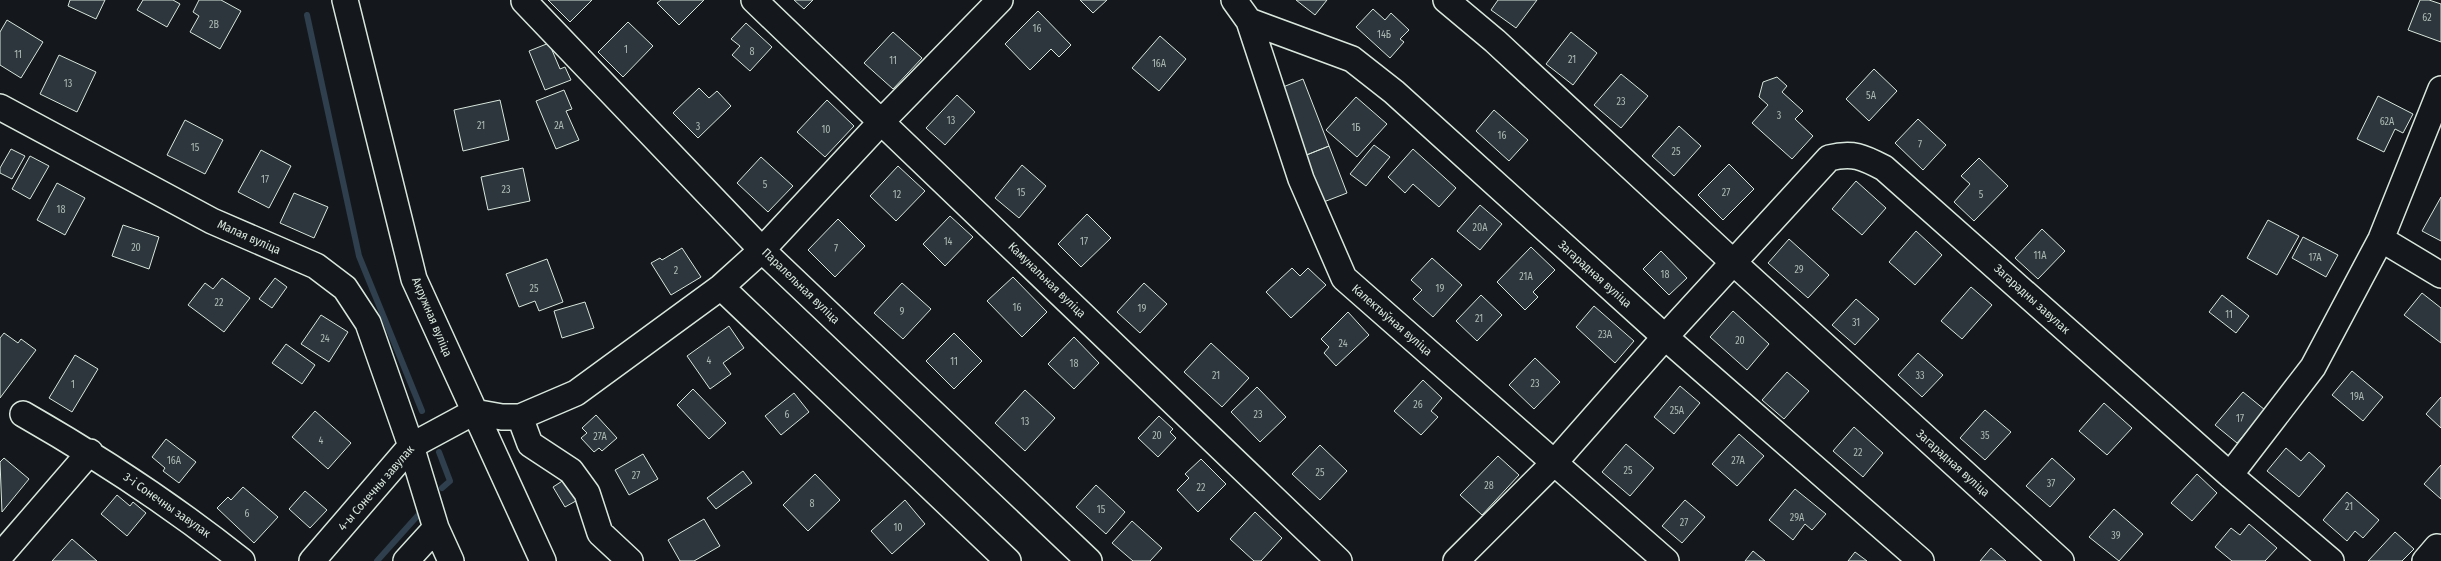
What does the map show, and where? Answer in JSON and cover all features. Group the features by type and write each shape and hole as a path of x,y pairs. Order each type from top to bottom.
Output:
{"street":[{"name":"Акружная вуліца","path":"345,0 414,279 543,561"},
{"name":"Паралельная вуліца","path":"524,0 762,250 1089,561"},
{"name":"Камунальная вуліца","path":"754,0 1339,561"},
{"path":"474,412 502,417 520,417 576,393 721,287 762,250 882,121 1000,0"},
{"name":"Калектыўная вуліца","path":"1234,0 1249,21 1301,179 1344,278 1666,561"},
{"name":"Загарадная вуліца","path":"1446,0 1495,41 2061,561"},
{"name":"Загарадная вуліца","path":"1249,21 1352,59 1394,92 1665,337 1921,561"},
{"path":"2230,475 2313,367 2380,239 2441,89"},
{"name":"Малая вуліца","path":"0,107 212,221 316,266 345,288 368,323 411,446 436,528 451,561"},
{"name":"Загарадны завулак","path":"1456,561 1554,463 1665,337 1829,158 1847,154 1864,158 1884,168 2230,475 2331,561"},
{"path":"2380,239 2441,275"},
{"path":"721,287 1008,561"},
{"name":"4-ы Сонечны завулак","path":"312,561 411,446 474,412"},
{"name":"3-і Сонечны завулак","path":"23,414 90,452 187,517 242,561"},
{"path":"520,417 530,444 571,471 587,493 600,533 630,561"},
{"path":"0,556 90,452"},
{"path":"406,561 436,528"}],"building":[{"path":"70,0 105,0 96,19 68,6"},
{"path":"143,0 173,0 180,4 167,27 137,10"},
{"path":"199,0 221,0 241,11 220,49 190,32 199,16 193,12"},
{"path":"548,0 592,0 570,22"},
{"path":"661,0 704,0 679,25 657,3"},
{"path":"794,0 813,0 804,9"},
{"path":"1080,0 1107,0 1093,13"},
{"path":"1296,0 1327,0 1315,15"},
{"path":"1498,0 1537,0 1516,28 1491,10"},
{"path":"2420,0 2429,0 2441,4 2441,42 2408,30"},
{"path":"1373,9 1385,20 1391,13 1409,30 1400,39 1404,42 1390,58 1356,27"},
{"path":"1038,11 1071,45 1059,57 1051,49 1030,70 1005,44"},
{"path":"7,20 43,42 21,78 0,65 0,32"},
{"path":"628,22 653,46 623,77 598,52"},
{"path":"746,23 772,47 750,71 732,55 740,46 731,39"},
{"path":"893,32 922,58 893,89 864,63"},
{"path":"1571,32 1597,53 1573,85 1546,64"},
{"path":"1160,36 1186,59 1159,91 1132,68"},
{"path":"549,43 560,69 565,67 571,80 545,90 529,51"},
{"path":"59,55 96,72 77,112 40,94"},
{"path":"1874,69 1897,91 1869,121 1846,99"},
{"path":"1621,74 1648,96 1621,128 1594,105"},
{"path":"1777,77 1787,86 1782,92 1803,111 1795,119 1813,136 1792,159 1752,123 1768,105 1759,97 1763,82"},
{"path":"1303,79 1329,146 1304,156 1278,89"},
{"path":"699,88 709,98 717,91 731,106 698,138 673,113"},
{"path":"564,90 572,109 566,111 579,140 556,149 536,101"},
{"path":"957,95 975,112 945,145 926,128"},
{"path":"2378,96 2413,114 2403,133 2395,129 2384,152 2357,139"},
{"path":"1356,97 1387,124 1357,157 1326,130"},
{"path":"500,100 509,140 463,151 454,110"},
{"path":"827,100 854,126 825,157 797,132"},
{"path":"1494,110 1528,140 1509,161 1476,131"},
{"path":"1918,119 1946,145 1923,170 1895,143"},
{"path":"185,120 223,140 205,174 167,155"},
{"path":"1679,126 1701,146 1674,176 1652,156"},
{"path":"1374,145 1390,157 1366,186 1350,174"},
{"path":"1329,146 1347,193 1321,203 1304,156"},
{"path":"11,149 25,156 12,179 0,173 0,168"},
{"path":"1413,149 1456,188 1439,207 1413,184 1405,193 1388,177"},
{"path":"261,150 291,166 269,208 238,192"},
{"path":"30,156 49,166 30,199 12,189"},
{"path":"761,157 793,186 768,212 737,183"},
{"path":"1979,158 2008,186 1974,221 1954,202 1970,184 1961,176"},
{"path":"1729,164 1754,189 1723,220 1698,195"},
{"path":"1022,165 1046,186 1019,218 995,198"},
{"path":"898,166 925,191 896,221 870,196"},
{"path":"523,168 530,201 488,210 481,177"},
{"path":"1856,181 1886,208 1862,235 1832,209"},
{"path":"57,183 85,198 65,235 37,220"},
{"path":"294,193 328,207 314,238 280,223"},
{"path":"2441,197 2441,241 2422,231"},
{"path":"1480,205 1502,224 1480,250 1457,231"},
{"path":"1087,214 1111,238 1081,267 1058,244"},
{"path":"950,216 973,237 945,266 923,244"},
{"path":"838,219 865,246 835,277 808,250"},
{"path":"2268,220 2299,236 2277,275 2247,258"},
{"path":"123,225 159,237 149,269 112,256"},
{"path":"2042,229 2065,251 2038,279 2015,258"},
{"path":"1916,231 1942,255 1915,285 1889,262"},
{"path":"2303,237 2338,255 2326,277 2292,258"},
{"path":"1789,239 1829,275 1808,298 1768,263"},
{"path":"1531,247 1555,270 1533,292 1538,297 1525,310 1497,282"},
{"path":"682,248 701,277 671,295 651,263 660,258 662,260"},
{"path":"1661,251 1687,278 1669,295 1643,269"},
{"path":"1432,258 1462,285 1433,317 1413,299 1422,290 1411,280"},
{"path":"547,259 563,302 539,311 535,301 519,307 506,274"},
{"path":"1292,268 1300,276 1308,268 1326,285 1291,318 1266,292"},
{"path":"1013,277 1047,312 1022,337 987,301"},
{"path":"222,278 250,298 224,332 188,305 205,283 213,289"},
{"path":"275,278 287,287 272,308 259,299"},
{"path":"902,283 931,309 903,339 874,313"},
{"path":"1144,283 1167,304 1140,333 1117,312"},
{"path":"1971,287 1992,305 1962,339 1941,321"},
{"path":"2422,293 2441,308 2441,343 2404,315"},
{"path":"1481,295 1502,315 1477,341 1456,321"},
{"path":"2222,295 2249,316 2236,333 2209,312"},
{"path":"1856,299 1879,319 1855,345 1832,325"},
{"path":"585,302 594,328 562,338 554,311"},
{"path":"1594,306 1634,341 1615,363 1576,327"},
{"path":"1733,311 1769,344 1747,370 1710,337"},
{"path":"1348,312 1369,335 1336,366 1324,353 1329,347 1321,339"},
{"path":"321,315 348,332 329,362 301,344"},
{"path":"729,326 744,348 723,363 731,374 710,389 687,356"},
{"path":"4,333 18,343 21,339 36,350 0,398 0,338"},
{"path":"954,333 982,361 954,389 926,361"},
{"path":"1074,337 1099,363 1074,389 1048,364"},
{"path":"1211,343 1249,378 1222,407 1184,372"},
{"path":"286,344 315,365 302,384 272,363"},
{"path":"1918,353 1943,375 1922,397 1898,375"},
{"path":"75,355 98,369 72,412 49,398"},
{"path":"1535,358 1560,382 1534,409 1509,385"},
{"path":"2352,371 2383,397 2363,421 2332,395"},
{"path":"1787,372 1809,391 1784,419 1762,400"},
{"path":"1423,380 1442,398 1431,411 1438,417 1421,435 1394,411"},
{"path":"1680,386 1700,403 1674,434 1654,417"},
{"path":"1257,387 1286,417 1260,442 1231,412"},
{"path":"693,389 726,423 709,439 677,405"},
{"path":"1025,390 1055,418 1025,451 995,423"},
{"path":"2243,392 2265,410 2237,443 2215,425"},
{"path":"794,393 809,412 781,435 765,416"},
{"path":"2441,397 2441,428 2426,414"},
{"path":"2104,403 2132,428 2107,455 2079,431"},
{"path":"1985,410 2011,432 1985,460 1960,438"},
{"path":"315,411 351,443 328,469 292,437"},
{"path":"596,415 617,438 602,451 599,448 594,452 581,438 587,433 582,428"},
{"path":"1159,416 1173,429 1170,432 1176,438 1158,457 1138,438"},
{"path":"1854,427 1883,453 1863,477 1833,451"},
{"path":"1739,434 1764,456 1737,486 1712,464"},
{"path":"166,439 196,462 179,483 163,471 165,468 152,457"},
{"path":"1626,444 1654,468 1630,496 1602,472"},
{"path":"1320,445 1347,471 1320,500 1292,474"},
{"path":"2286,448 2301,461 2309,452 2325,466 2299,497 2267,471"},
{"path":"643,454 658,479 629,495 615,470"},
{"path":"1498,456 1519,475 1482,515 1460,495"},
{"path":"4,458 29,479 2,512 0,462"},
{"path":"2052,458 2075,479 2050,507 2026,486"},
{"path":"1201,459 1226,484 1198,512 1177,490 1189,478 1185,474"},
{"path":"2441,465 2441,499 2424,484"},
{"path":"743,471 752,483 716,509 707,498"},
{"path":"815,474 840,500 808,531 783,505"},
{"path":"2197,474 2217,493 2192,521 2171,503"},
{"path":"570,476 583,497 565,507 553,487"},
{"path":"1096,485 1125,512 1106,534 1076,507"},
{"path":"243,487 278,517 254,543 217,508 228,497 231,500"},
{"path":"1795,489 1826,514 1812,530 1805,524 1793,540 1769,520"},
{"path":"305,491 327,510 310,528 289,509"},
{"path":"2347,492 2379,520 2363,538 2355,531 2347,541 2323,520"},
{"path":"117,495 130,506 133,502 146,513 127,536 101,514"},
{"path":"905,500 925,524 892,554 871,531"},
{"path":"1685,500 1705,517 1682,543 1662,526"},
{"path":"2114,509 2143,534 2119,561 2089,537"},
{"path":"1255,512 1282,538 1261,561 1254,561 1230,539"},
{"path":"704,519 720,546 694,561 680,561 668,540"},
{"path":"1132,521 1162,548 1150,561 1133,561 1112,543"},
{"path":"2249,524 2277,548 2265,561 2232,561 2215,547 2231,528 2240,535"},
{"path":"2395,532 2414,549 2402,561 2368,561"},
{"path":"72,539 97,561 52,561"},
{"path":"1991,548 2006,561 1980,561"},
{"path":"1753,551 1765,561 1745,561"},
{"path":"1855,552 1867,561 1848,561"}],"waterway":[{"path":"307,15 359,256 422,411"},
{"path":"439,452 450,481 442,488"},
{"path":"377,561 420,513"}]}
